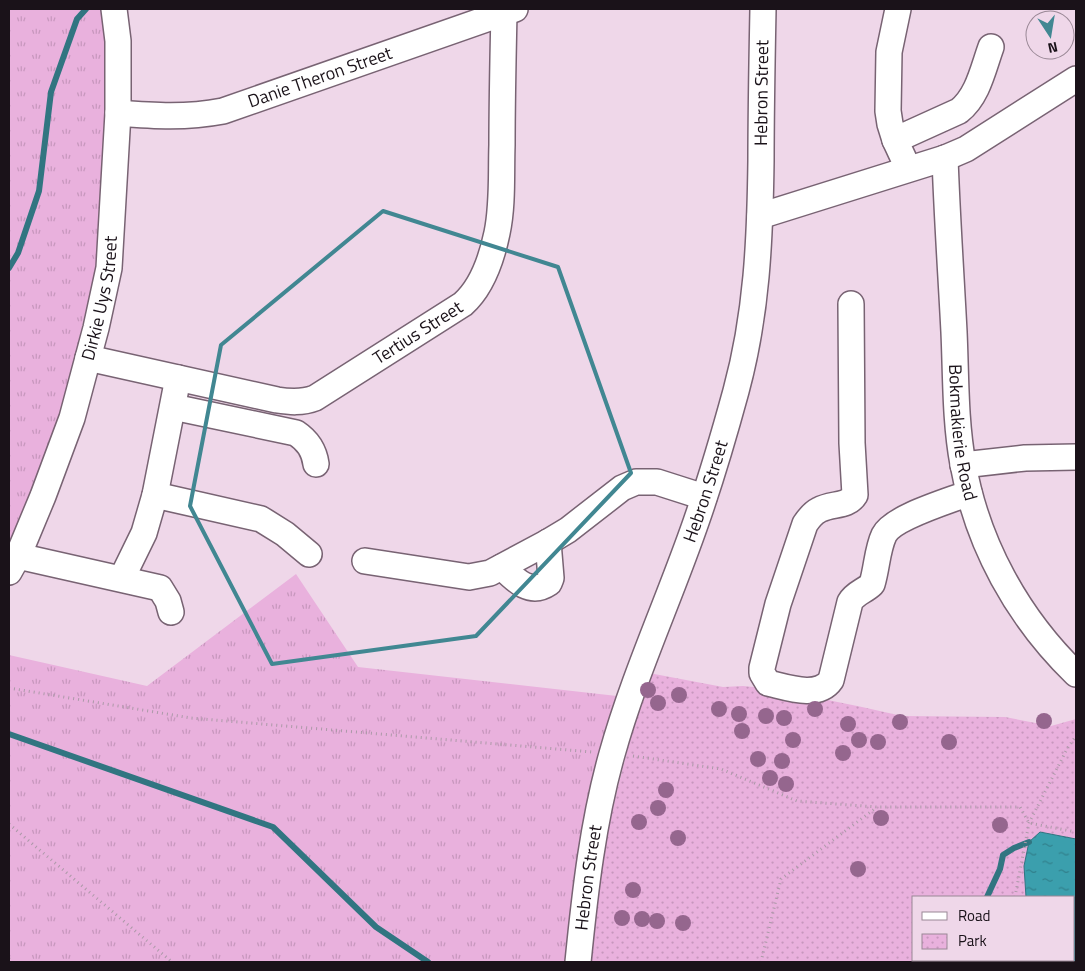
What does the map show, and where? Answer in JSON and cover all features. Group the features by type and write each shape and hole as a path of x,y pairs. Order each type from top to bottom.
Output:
{"street":[{"name":"Dirkie Uys Street","path":"13,564 43,496 72,418 109,268 118,113 118,41 114,9"},
{"name":"Hebron Street","path":"578,962 590,860 612,753 654,630 696,523 737,390 747,340 758,268 763,9"},
{"path":"898,9 889,52 888,111 895,140 908,168"},
{"name":"Danie Theron Street","path":"118,113 177,117 199,116 223,110 509,10"},
{"name":"Tertius Street","path":"88,358 283,401 308,400 463,304 474,292 488,263 498,224 509,10"},
{"path":"895,140 959,110 969,102 973,97 991,47"},
{"path":"760,216 908,168 945,158 966,149 1076,79"},
{"name":"Bokmakierie Road","path":"945,158 958,420 963,464 969,494 983,536 1004,581 1036,630 1076,674"},
{"path":"851,304 852,443 855,495 850,501 820,509 805,524 776,614 762,668 765,681 793,689 817,690 828,685 831,680 850,602 852,598 872,584 880,544 889,527 902,519 969,494"},
{"path":"122,578 144,533 155,495 178,378"},
{"path":"173,406 296,433 308,442 312,448 316,464"},
{"path":"963,464 1025,458 1076,457"},
{"path":"365,561 469,577 490,573 548,542 568,530 622,488 636,482 656,482 704,497"},
{"path":"155,495 261,519 285,534 309,554"},
{"path":"502,567 523,586 546,585 551,578 548,542"},
{"path":"13,564 122,578 160,588 168,601 171,612"}],"path":[{"path":"9,688 192,718 612,753 721,769 797,801 877,807 1020,807 1029,822 1076,832"},
{"path":"1015,896 1029,822 1067,749 1076,736"},
{"path":"760,962 780,879 877,807"},
{"path":"9,824 172,962"},
{"path":"9,958 10,962"}],"highlighted area":[{"path":"383,211 558,267 631,473 476,636 272,664 190,506 221,345"}],"green space":[{"path":"9,9 101,9 106,32 106,68 98,259 62,410 54,435 9,544"},
{"path":"296,574 358,667 617,696 604,741 574,887 566,962 9,962 9,655 147,686"},
{"path":"649,673 723,687 743,686 774,689 902,716 1005,717 1051,726 1076,719 1076,962 591,962 598,889 611,816"}],"water":[{"path":"1040,832 1076,839 1076,962 1020,962 1075,961 1075,896 1026,896 1024,866 1029,842"}],"waterway":[{"path":"9,268 18,253 39,191 51,92 77,19 86,9"},
{"path":"9,734 273,827 376,927 428,962"},
{"path":"987,896 1000,869 1003,855 1029,842"}]}
